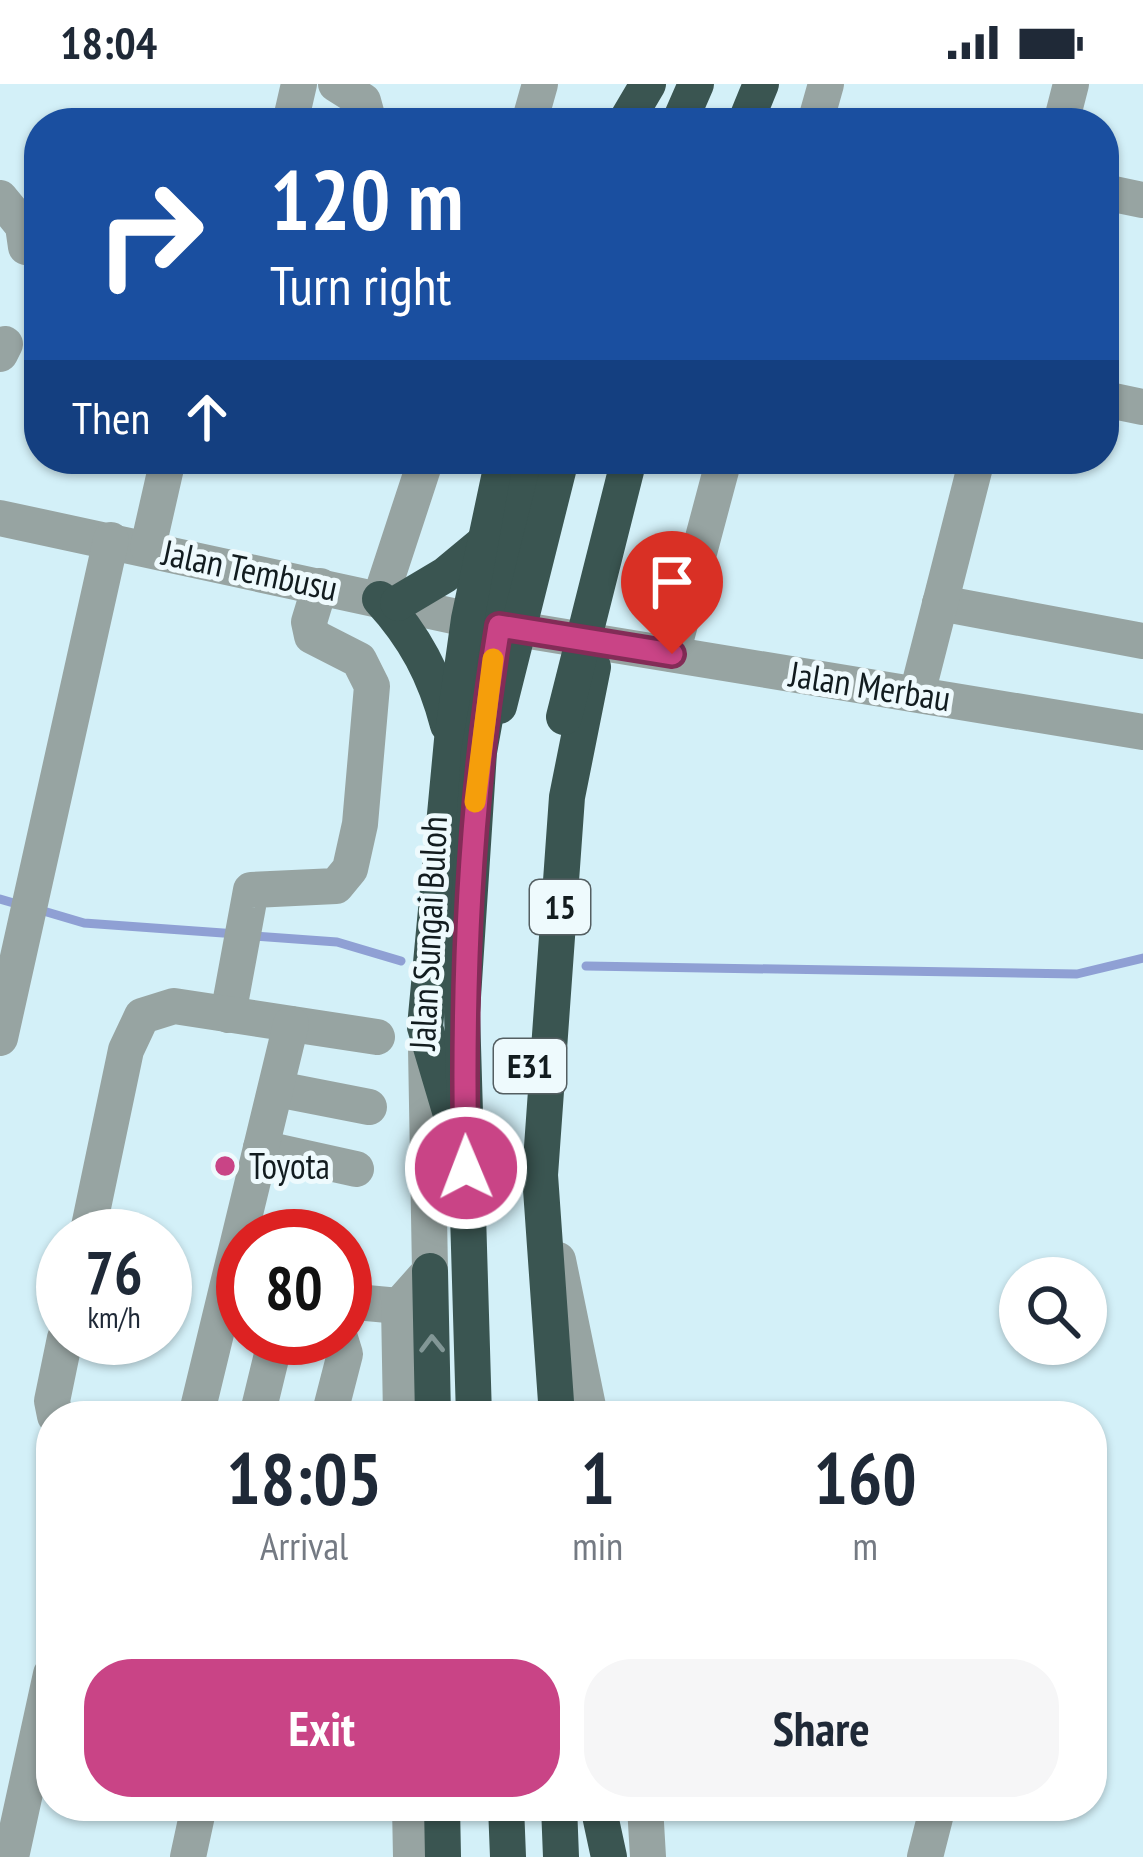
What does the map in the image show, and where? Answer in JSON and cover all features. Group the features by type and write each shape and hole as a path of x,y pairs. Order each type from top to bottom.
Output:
{"highway":[{"path":"466,1168 425,1028 452,740 484,623 486,542 500,474"},
{"name":"Jalan Sungai Buloh","path":"474,1401 462,1012 484,623 528,474"},
{"name":"E31","path":"487,1401 472,1097 500,706 557,474"},
{"name":"E31","path":"540,1401 526,1102 563,716 625,474"},
{"name":"15","path":"556,1401 541,1174 567,797 638,474"},
{"path":"452,740 437,682 389,601 446,575 486,542"},
{"path":"430,1271 433,1401"},
{"path":"442,1821 443,1857"},
{"path":"489,1821 490,1857"},
{"path":"507,1821 508,1857"},
{"path":"560,1821 561,1857"},
{"path":"579,1821 580,1857"},
{"path":"601,1821 609,1857"}],"street":[{"path":"336,84 363,101 365,108"},
{"path":"0,198 24,233"},
{"path":"148,548 165,474"},
{"path":"389,601 422,474"},
{"path":"672,654 720,474"},
{"path":"917,694 973,474"},
{"name":"Jalan Tembusu","path":"0,518 484,623 598,641"},
{"path":"0,1038 111,540"},
{"path":"228,1015 251,890 336,886 350,869 360,824 372,686 368,669 358,660 312,636 309,622 320,586"},
{"path":"940,603 1143,640"},
{"name":"Jalan Merbau","path":"598,641 1143,732"},
{"path":"93,1209 132,1031 155,1009 174,1006 377,1037"},
{"path":"250,1209 291,1024"},
{"path":"400,1401 399,1306 430,1271 425,1028"},
{"path":"277,1089 369,1108"},
{"path":"261,1148 356,1169"},
{"path":"541,1174 587,1401"},
{"path":"372,1304 399,1306"},
{"path":"201,1401 216,1352"},
{"path":"52,1401 60,1365"},
{"path":"261,1401 269,1365"},
{"path":"333,1401 342,1365"},
{"path":"11,1857 36,1743"},
{"path":"188,1857 196,1821"},
{"path":"410,1821 411,1857"},
{"path":"646,1821 648,1857"},
{"path":"925,1857 934,1821"}],"waterway":[{"path":"0,899 24,906"},
{"path":"40,910 84,923 237,934"},
{"path":"254,936 337,942 401,961"},
{"path":"586,966 1077,974 1143,958"}],"slow traffic":[{"path":"475,802 493,659"}],"place":[{"name":"Toyota","path":"225,1166"}],"route":[{"path":"466,1168 462,1012 479,752 499,626 672,654"}]}
